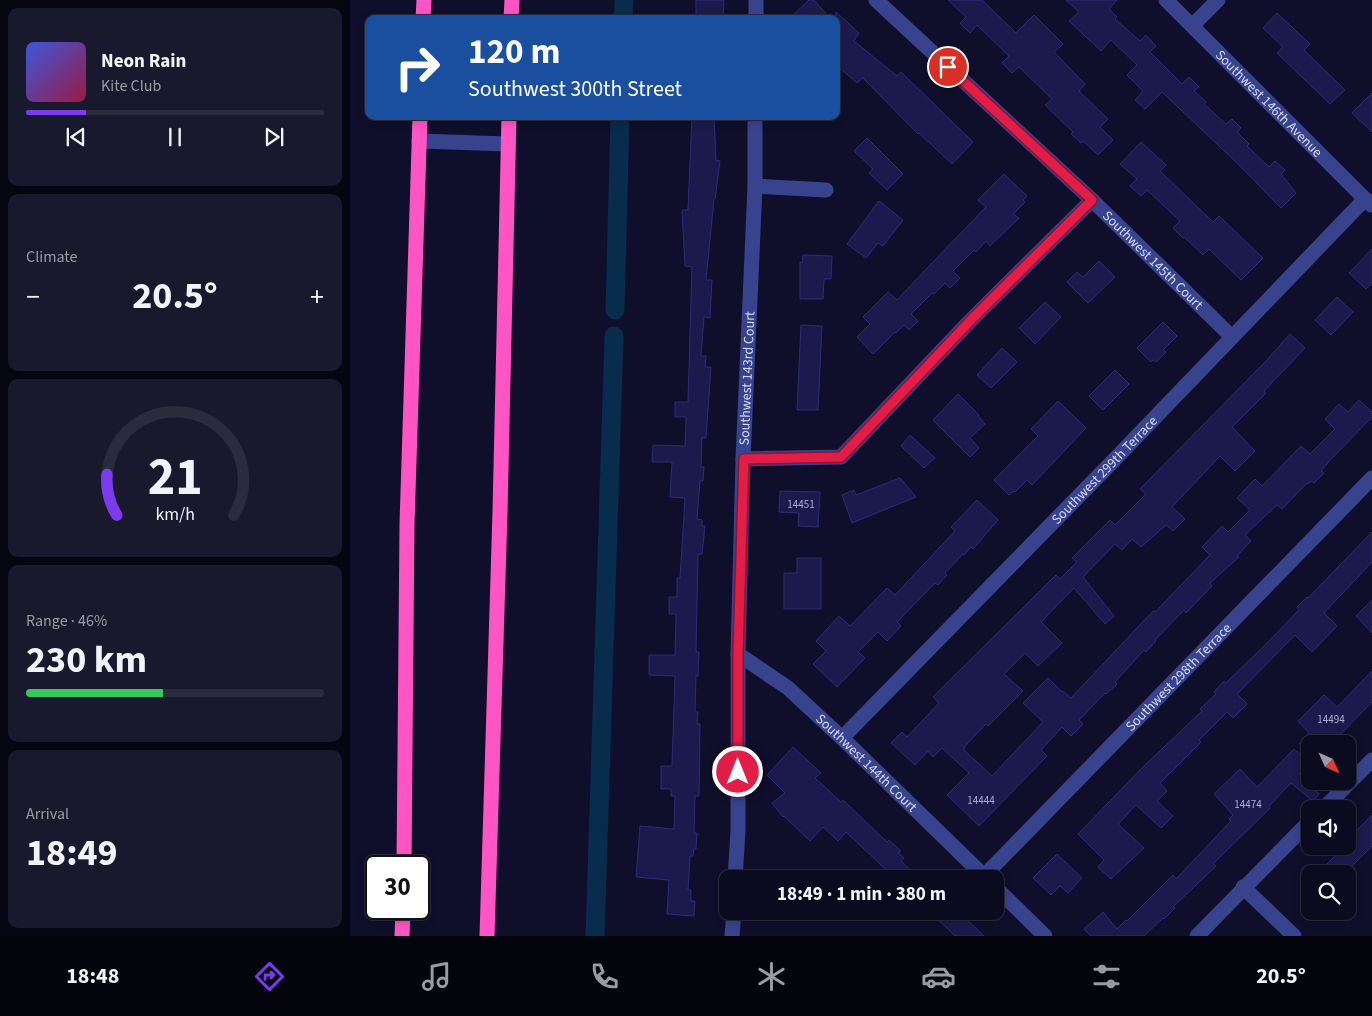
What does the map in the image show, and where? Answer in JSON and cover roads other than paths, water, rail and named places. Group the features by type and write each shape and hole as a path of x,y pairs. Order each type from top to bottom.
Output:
{"highway":[{"path":"423,15 424,0"},
{"path":"511,15 512,0"},
{"path":"404,855 407,524 420,120"},
{"path":"487,936 500,512 509,120"},
{"path":"402,936 403,920"}],"street":[{"path":"756,0 756,15"},
{"name":"Southwest 145th Court","path":"876,0 1092,200 1232,337"},
{"name":"Southwest 146th Avenue","path":"1166,0 1368,202"},
{"path":"1193,25 1218,0"},
{"name":"Southwest 143rd Court","path":"736,870 738,831 738,654 755,186 755,120"},
{"path":"419,141 508,144"},
{"path":"755,186 826,190"},
{"path":"744,459 841,457 971,320 1092,200"},
{"name":"Southwest 299th Terrace","path":"842,738 1232,337 1368,202"},
{"name":"Southwest 298th Terrace","path":"992,870 1372,478"},
{"name":"Southwest 144th Court","path":"738,654 788,688 978,870"},
{"path":"1332,800 1372,760"},
{"path":"1197,936 1301,830"},
{"path":"1243,887 1294,936"},
{"path":"1004,896 1045,936"},
{"path":"732,936 733,920"}],"waterway":[{"path":"623,15 624,0"},
{"path":"615,310 620,120"},
{"path":"595,936 614,336"}]}
